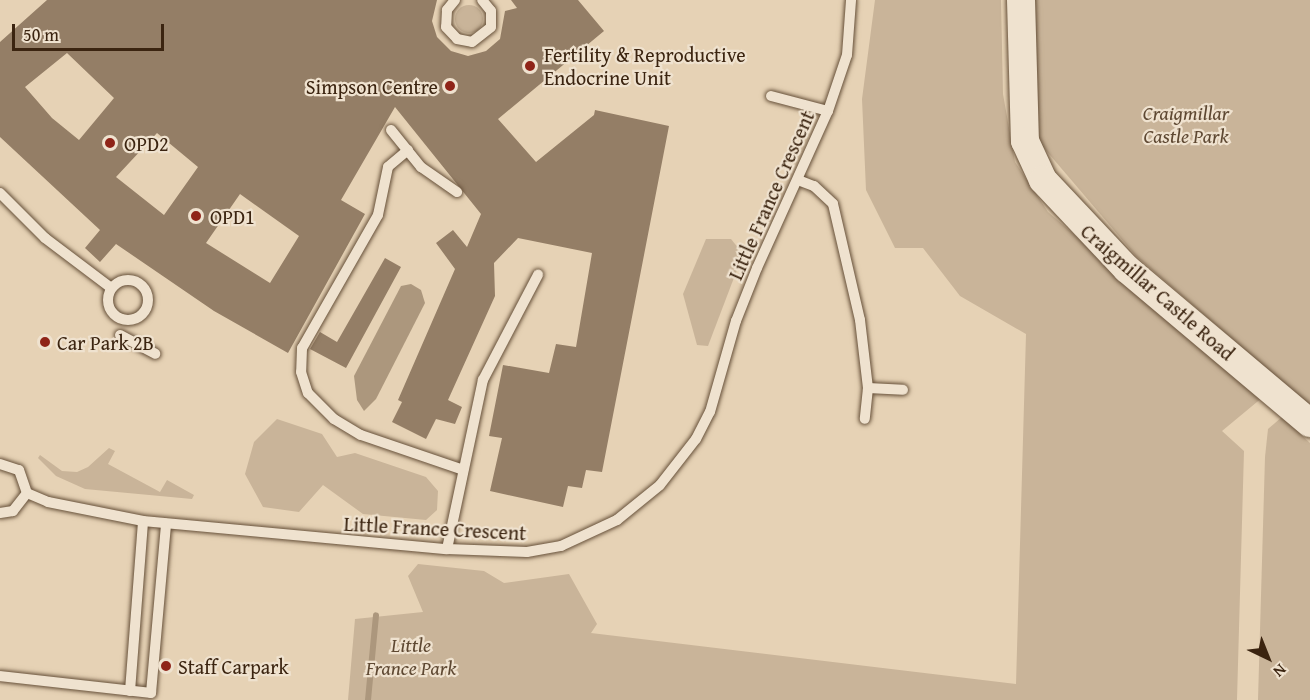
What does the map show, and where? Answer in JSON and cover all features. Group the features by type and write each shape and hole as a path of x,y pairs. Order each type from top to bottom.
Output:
{"street":[{"name":"Craigmillar Castle Road","path":"1021,0 1025,141 1043,180 1127,269 1310,423"}],"lane":[{"path":"455,0 447,10 446,27 464,42 486,34 492,19 487,1"},
{"name":"Little France Crescent","path":"27,493 48,502 143,521 447,549 527,552 561,546 617,520 660,485 696,439 710,412 736,321 828,111 847,55 851,0"},
{"path":"771,96 828,111"},
{"path":"391,130 421,167 457,192"},
{"path":"408,150 388,167 378,215 302,348 301,372 308,393 334,419 361,435 463,470"},
{"path":"798,180 814,186 833,204 860,320 868,388 865,418"},
{"path":"0,193 45,238 111,288"},
{"path":"447,549 483,380 538,275"},
{"path":"120,335 155,354"},
{"path":"868,388 903,390"},
{"path":"0,464 19,470 27,493 13,511 0,513"},
{"path":"130,691 143,521"},
{"path":"0,676 151,693 166,524"}],"green space":[{"name":"Little France Park","path":"875,0 1001,0 1003,94 1015,162 1048,212 1263,397 1222,431 1244,451 1237,700 348,700 355,619 423,612 408,576 418,564 484,571 504,583 569,574 597,624 591,633 1016,684 1026,334 960,296 923,248 895,248 866,190 862,99"},
{"name":"Craigmillar Castle Park","path":"1035,0 1310,0 1310,406 1136,256 1038,141"},
{"path":"469,5 479,9 483,19 479,29 469,33 459,29 455,19 459,9"},
{"path":"706,239 731,239 743,254 708,346 697,345 683,294"},
{"path":"1282,417 1310,443 1310,700 1258,700 1265,457 1268,429"},
{"path":"277,419 322,434 337,457 355,453 426,477 438,491 437,510 426,520 363,514 323,485 299,512 263,507 245,474 254,442"},
{"path":"109,448 115,451 108,464 160,492 167,480 194,495 192,499 85,489 56,476 38,458 40,455 62,471 77,472 88,467"}],"shaded area":[{"path":"411,284 421,290 425,303 376,399 364,411 357,400 354,376 401,286"}],"building":[{"path":"47,0 437,0 432,21 437,37 451,51 468,56 486,51 500,39 505,11 517,8 511,0 578,0 604,31 498,119 536,162 594,115 595,110 669,126 602,472 586,470 582,488 568,486 563,507 490,491 502,438 489,436 503,365 549,373 556,344 576,347 592,253 518,238 494,263 495,296 448,400 462,407 455,424 436,419 426,439 392,422 402,402 398,400 455,269 436,243 453,230 467,247 481,214 395,107 341,200 365,214 288,353 214,311 116,244 100,262 85,248 100,230 0,137 0,42","holes":["67,53 114,98 79,140 52,118 25,87","157,133 198,167 164,215 116,177","240,194 299,236 270,283 206,243"]},
{"path":"385,258 401,267 346,368 310,349 320,332 337,342"}],"waterway":[{"path":"368,700 376,615"}],"place":[{"name":"Fertility & Reproductive Endocrine Unit","path":"530,66"},
{"name":"Simpson Centre","path":"450,86"},
{"name":"OPD2","path":"110,143"},
{"name":"OPD1","path":"196,216"},
{"name":"Car Park 2B","path":"45,342"},
{"name":"Staff Carpark","path":"166,666"}]}
